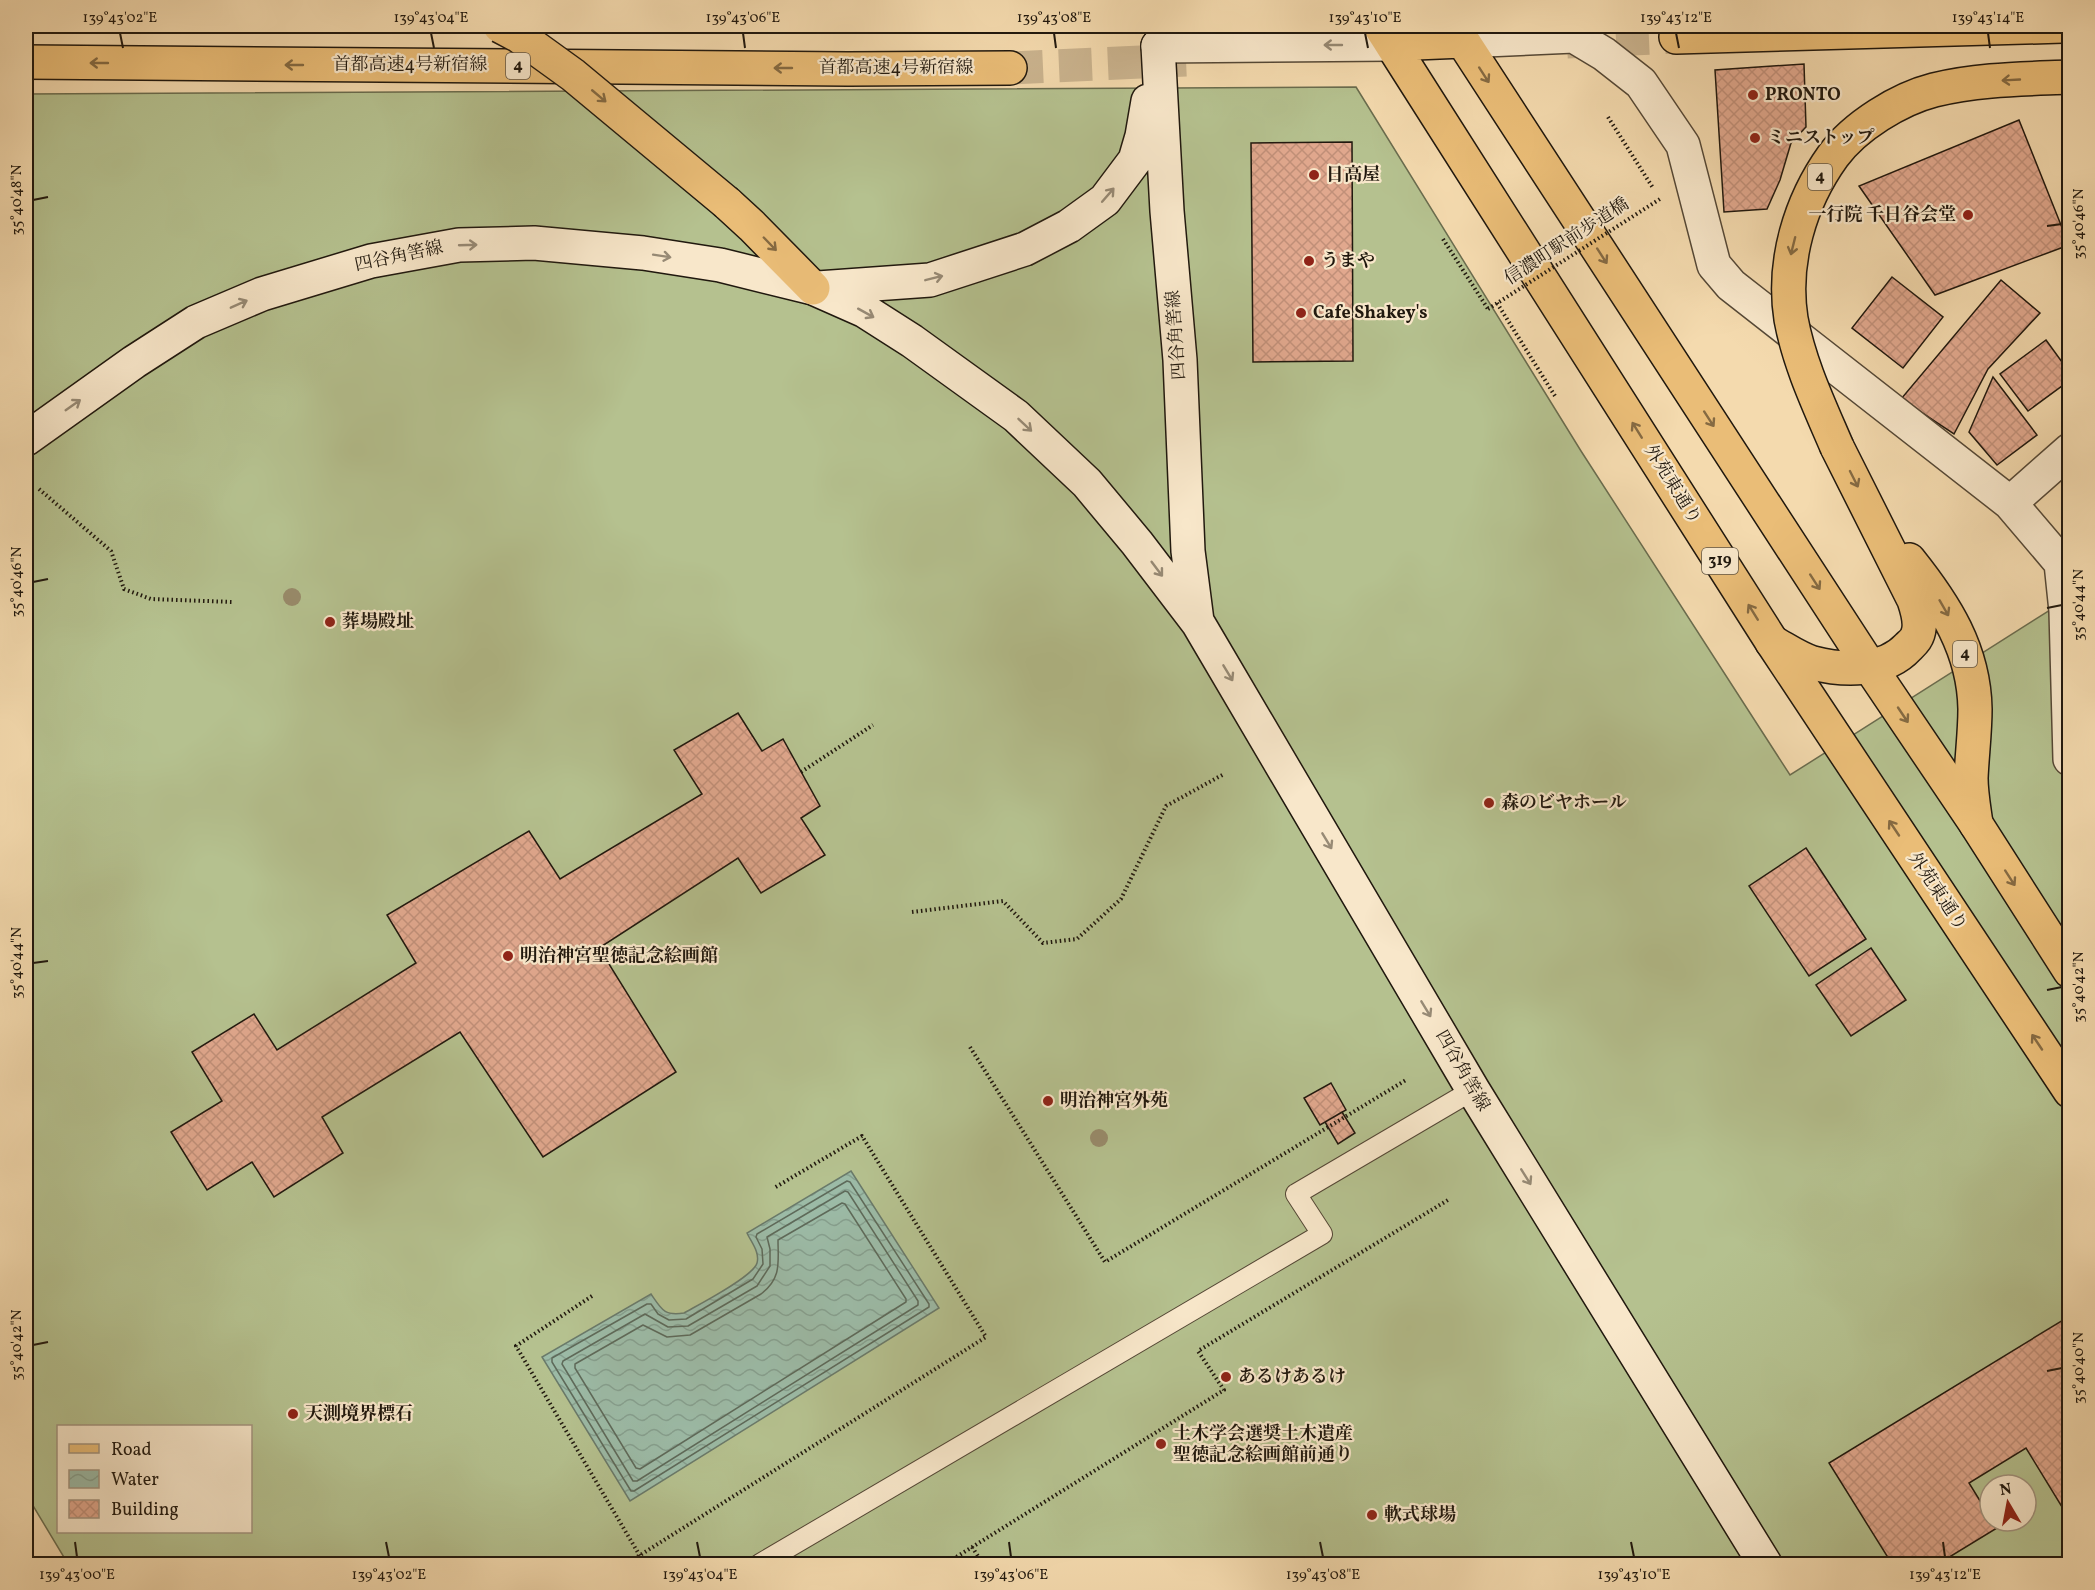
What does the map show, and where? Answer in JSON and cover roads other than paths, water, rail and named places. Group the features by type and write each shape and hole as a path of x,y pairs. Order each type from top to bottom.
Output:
{"main road":[{"path":"500,26 519,36 573,75 727,203 813,288"},
{"path":"1676,37 2063,26"},
{"path":"1458,33 2070,970"},
{"path":"1157,36 1458,33 1574,36 1604,54 1641,83 1683,145 1714,265 1731,285 2010,503 2065,561 2070,759"},
{"name":"外苑東通り","path":"1386,35 1772,642 2070,1091"},
{"name":"四谷角筈線","path":"813,288 930,280 1025,249 1069,226 1105,200 1134,160 1142,136 1157,36"},
{"name":"四谷角筈線","path":"1157,36 1167,211 1180,360 1188,551 1198,623"},
{"name":"首都高速4号新宿線","path":"26,62 836,69 1010,68"},
{"name":"4","path":"1772,642 1812,663 1845,668 1870,667 1883,664 1902,653 1917,637 1920,619 1914,600 1837,447 1798,348 1791,319 1788,288 1791,255 1799,223 1812,192 1833,154 1861,127 1894,105 1932,90 1973,82 2070,77"},
{"name":"四谷角筈線","path":"26,439 134,362 196,322 262,294 371,261 459,245 534,243 643,253 720,265 813,288 865,311 912,341 1016,416 1087,483 1137,543 1198,623 1473,1090 1765,1564"},
{"path":"2010,503 2070,450"},
{"name":"4","path":"1871,512 1937,595 1960,635 1972,682 1975,707 1971,779 1976,824"},
{"name":"四谷角筈線","path":"1734,1514 1781,1564"}],"lane":[{"path":"760,1564 1322,1234 1296,1194 1473,1090"}],"water":[{"path":"851,1171 939,1308 630,1501 542,1357 651,1294 664,1311 677,1314 684,1313 724,1290 746,1276 757,1263 756,1251 747,1233"}],"tunnel":[{"path":"1567,42 1676,37"},
{"path":"1010,68 1186,60"}],"place":[{"name":"PRONTO","path":"1753,95"},
{"name":"ミニストップ","path":"1755,138"},
{"name":"日高屋","path":"1314,175"},
{"name":"一行院 千日谷会堂","path":"1968,215"},
{"name":"うまや","path":"1309,261"},
{"name":"Cafe Shakey's","path":"1301,313"},
{"name":"葬場殿址","path":"330,622"},
{"name":"森のビヤホール","path":"1489,803"},
{"name":"明治神宮聖徳記念絵画館","path":"508,956"},
{"name":"明治神宮外苑","path":"1048,1101"},
{"name":"あるけあるけ","path":"1226,1377"},
{"name":"天測境界標石","path":"293,1414"},
{"name":"土木学会選奨土木遺産 聖徳記念絵画館前通り","path":"1161,1444"},
{"name":"軟式球場","path":"1372,1515"}]}
